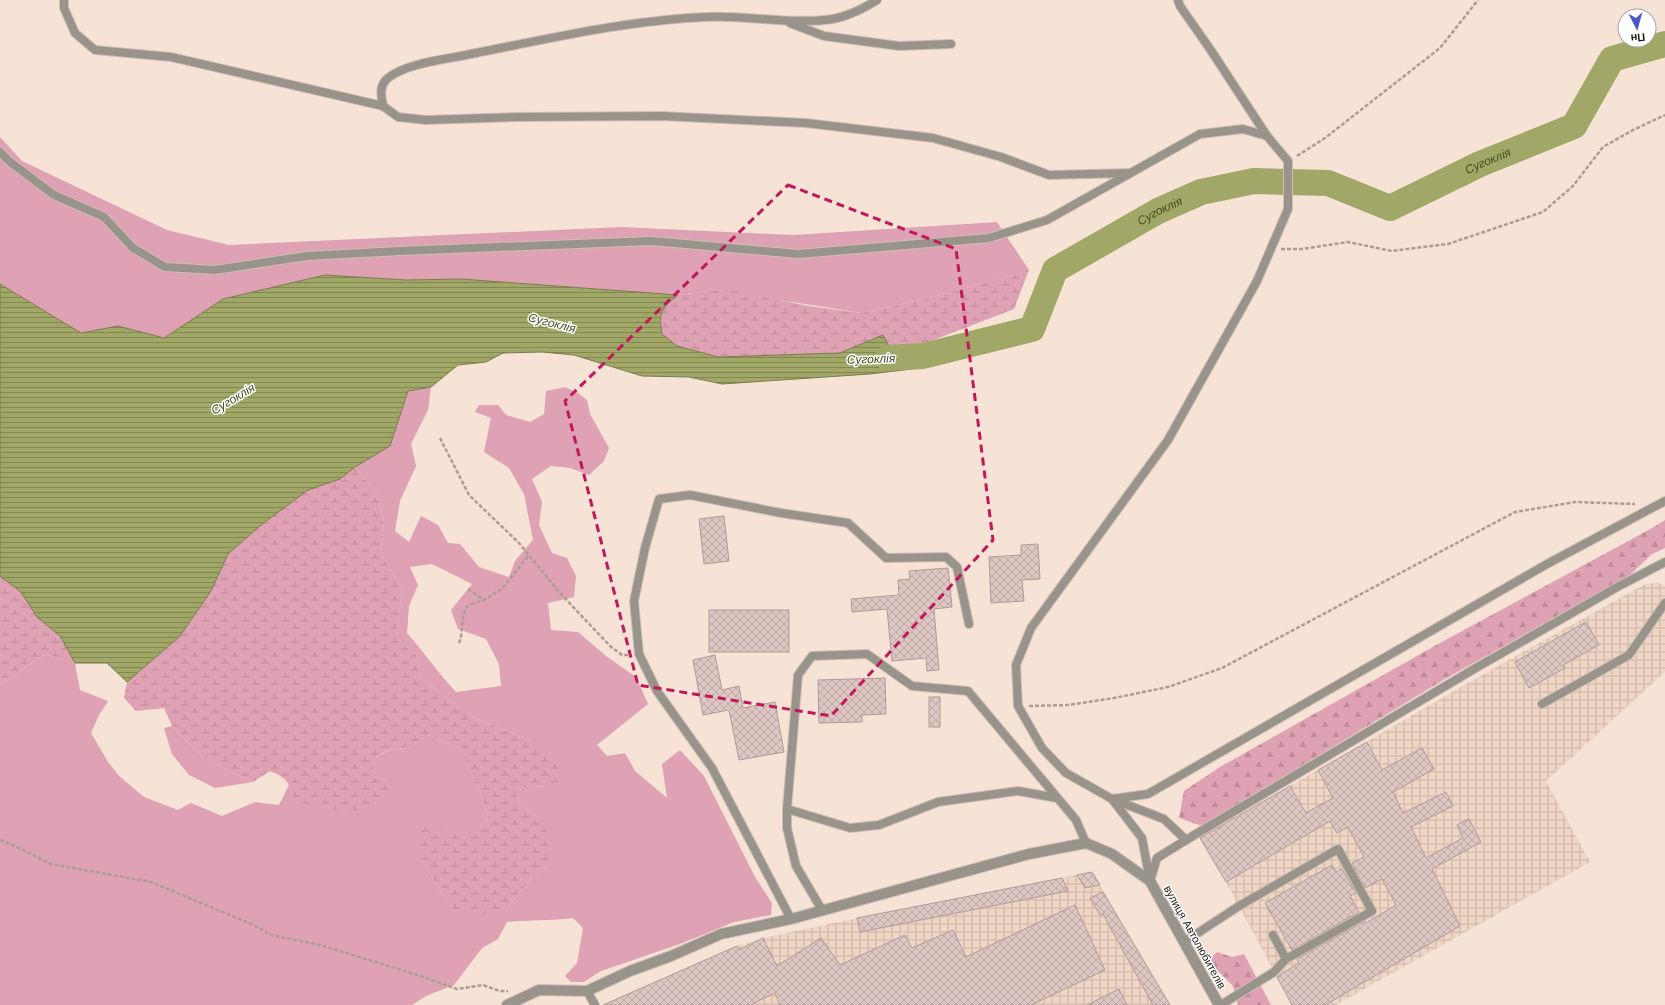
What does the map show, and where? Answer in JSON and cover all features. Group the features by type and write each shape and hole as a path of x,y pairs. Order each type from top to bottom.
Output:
{"street":[{"path":"507,1005 539,990 587,991 630,971 671,956 721,934 791,919 1029,854 1086,843 1112,854 1150,881"},
{"name":"вулиця Автолюбителів","path":"1150,881 1220,1005"}],"lane":[{"path":"64,0 64,8 75,33 94,50 171,57 383,106 398,117 426,120 518,117 661,116 806,123 933,138 1001,157 1049,175 1131,173"},
{"path":"383,106 380,92 387,79 406,68 655,20 708,17 787,21 825,20 859,11 877,0"},
{"path":"1178,0 1180,6 1288,165 1288,209 1257,281 1168,440 1030,628 1016,665 1018,706 1042,748 1066,773 1112,800 1164,819 1186,840"},
{"path":"787,21 824,36 899,46 952,44"},
{"path":"0,152 10,162 54,195 104,217 133,248 165,267 215,270 307,256 399,251 651,242 798,254 989,238 1048,220 1200,134 1243,129 1267,136"},
{"path":"791,919 712,768 657,691 639,654 634,600 645,548 659,499 690,495 781,513 848,524 886,558 946,557 957,567 969,624"},
{"path":"1112,800 1148,794 1547,564 1661,503"},
{"path":"1150,881 1157,858 1186,840 1474,670 1619,586 1665,562"},
{"path":"1542,704 1629,655 1665,604"},
{"path":"822,910 796,866 787,828 787,809 798,675 812,656 866,654 912,686 968,691 1076,820 1086,843"},
{"path":"787,809 850,828 879,825 938,802 1018,791 1057,798"},
{"path":"1112,800 1142,838 1150,881"},
{"path":"1184,942 1239,906 1338,849 1372,911 1286,959 1274,972 1220,1005"},
{"path":"1273,935 1286,959"},
{"path":"587,991 595,1005"}],"path":[{"path":"1288,165 1440,48 1478,0"},
{"path":"1271,249 1302,249 1348,242 1392,251 1448,244 1489,231 1543,212 1573,186 1604,147 1633,130 1665,115"},
{"path":"440,438 469,495 519,543 560,594 610,646 622,655 639,654"},
{"path":"1018,706 1068,704 1114,698 1168,687 1222,668 1515,512 1575,502 1661,503"},
{"path":"459,643 462,636 463,616 468,606 484,600 502,589 529,555"},
{"path":"468,589 484,600"},
{"path":"0,840 51,864 151,882 256,926 271,934 320,945 421,976 457,989 482,985 500,991 512,992"}],"highlighted area":[{"path":"788,185 956,249 993,540 831,716 638,685 565,401"}],"shaded area":[{"path":"1658,582 1665,586 1665,672 1546,781 1590,862 1336,1005 1292,1005 1226,882 1200,838 1487,672 1645,584"},
{"path":"1092,872 1170,1005 618,1005 615,1000 737,946 763,938"}],"green space":[{"path":"0,137 22,161 167,230 229,245 621,227 793,235 997,222 1029,270 941,295 862,313 716,290 678,295 461,279 406,280 325,275 223,299 164,338 118,326 81,333 0,284"},
{"path":"1029,270 1014,309 918,346 892,352 883,335 840,353 718,357 677,346 662,334 660,322 663,308 678,295 716,290 744,292 808,306 862,313 941,295"},
{"path":"431,387 428,410 411,444 416,466 400,501 395,531 409,542 421,516 438,525 448,543 460,544 479,567 509,577 515,561 533,540 524,494 509,468 484,452 491,418 475,412 479,405 498,405 506,415 530,422 544,414 546,391 565,387 578,393 587,400 590,414 609,448 604,461 589,475 570,468 551,466 532,479 542,502 539,525 552,553 567,558 576,576 574,597 548,603 551,630 578,632 606,656 636,677 648,704 597,745 607,756 625,753 635,771 667,798 662,764 680,750 704,776 755,877 772,903 771,915 734,922 680,944 601,971 584,982 571,982 565,976 577,963 583,928 573,918 507,922 498,939 482,948 454,985 426,996 412,1005 0,1005 0,685 45,654 75,663 80,690 108,701 99,715 91,733 108,762 119,776 144,797 178,810 191,803 222,816 255,802 279,805 289,785 295,801 387,780 375,777 374,758 387,751 411,747 428,735 460,748 481,794 488,818 468,838 421,858 438,887 456,912 505,910 532,878 549,864 540,819 519,803 514,794 518,788 532,786 551,787 530,741 471,716 422,679 416,655 396,638 402,589 381,554 384,521 377,494 355,467 390,446 408,391","holes":["432,564 472,584 451,610 458,629 486,639 499,664 501,686 456,692 407,633 409,606 418,585 410,567"]},
{"path":"355,467 377,494 384,521 381,554 402,589 396,638 416,655 422,679 471,716 530,741 559,766 563,780 551,787 532,786 518,788 515,794 519,803 540,819 553,843 549,864 532,878 505,910 481,915 456,912 438,887 421,858 418,834 424,827 468,837 488,818 481,794 460,748 428,735 411,747 386,751 374,758 375,777 387,780 392,787 384,800 357,810 336,810 295,801 287,782 281,776 270,771 253,782 206,760 172,726 164,708 136,711 124,698 127,682 180,636 211,591 228,554 261,525 308,490 340,479"},
{"path":"1665,520 1665,548 1652,554 1630,575 1445,679 1202,826 1179,818 1184,791 1220,767 1440,643"},
{"path":"0,576 21,592 37,617 60,636 75,663 45,654 0,685"},
{"path":"172,726 206,760 253,782 215,788 189,775 172,754 164,728"},
{"path":"1217,952 1232,957 1244,954 1271,1005 1238,1005 1233,986 1208,961"}],"water":[{"path":"325,275 406,280 461,279 678,295 668,303 662,311 662,334 677,346 718,357 840,353 883,335 892,352 918,346 923,356 912,369 870,374 722,384 689,377 642,376 574,355 542,352 503,353 486,362 458,365 431,387 408,391 390,446 355,467 340,479 308,490 261,525 228,554 211,591 180,636 127,682 107,663 75,663 60,636 37,617 21,592 0,576 0,284 81,333 118,326 164,338 223,299"}],"building":[{"path":"724,516 729,561 704,564 699,519"},
{"path":"1038,544 1040,579 1022,580 1024,601 991,603 989,557 1021,555 1021,545"},
{"path":"948,568 952,607 934,609 939,670 927,671 926,658 892,661 887,609 852,612 851,599 899,595 898,580 910,579 909,571"},
{"path":"709,610 789,610 789,652 709,652"},
{"path":"1586,622 1599,645 1563,665 1565,668 1529,688 1515,662"},
{"path":"715,655 722,690 739,686 743,708 775,702 784,752 739,760 729,710 703,715 693,660"},
{"path":"885,678 886,714 862,715 862,722 819,723 818,680"},
{"path":"929,697 940,697 940,727 929,727"},
{"path":"1367,742 1382,770 1422,748 1434,769 1393,792 1403,813 1446,792 1453,806 1411,827 1426,858 1463,838 1457,825 1469,819 1481,842 1432,869 1460,926 1325,1005 1292,1005 1277,977 1299,963 1297,959 1365,921 1366,923 1396,905 1382,879 1365,888 1352,863 1364,857 1348,827 1337,833 1330,821 1226,882 1200,838 1290,786 1306,813 1333,798 1318,770"},
{"path":"1332,865 1336,872 1342,869 1356,893 1350,896 1359,912 1292,950 1265,903"},
{"path":"1092,872 1100,885 1085,888 1077,875"},
{"path":"1062,878 1068,891 860,932 857,918"},
{"path":"1103,892 1170,1005 1153,1005 1103,914 1100,915 1090,898"},
{"path":"1075,905 1105,970 1031,1005 780,1005 775,993 750,1005 603,1005 737,946 739,950 763,938 777,966 821,938 840,965 905,935 912,948 953,930 966,957"},
{"path":"1119,989 1127,1005 1087,1005"}],"waterway":[{"name":"Сугоклія","path":"888,358 923,356 1032,329 1055,270 1158,211 1201,192 1254,181 1328,183 1390,208 1480,164 1574,126 1612,59 1665,44"}]}
